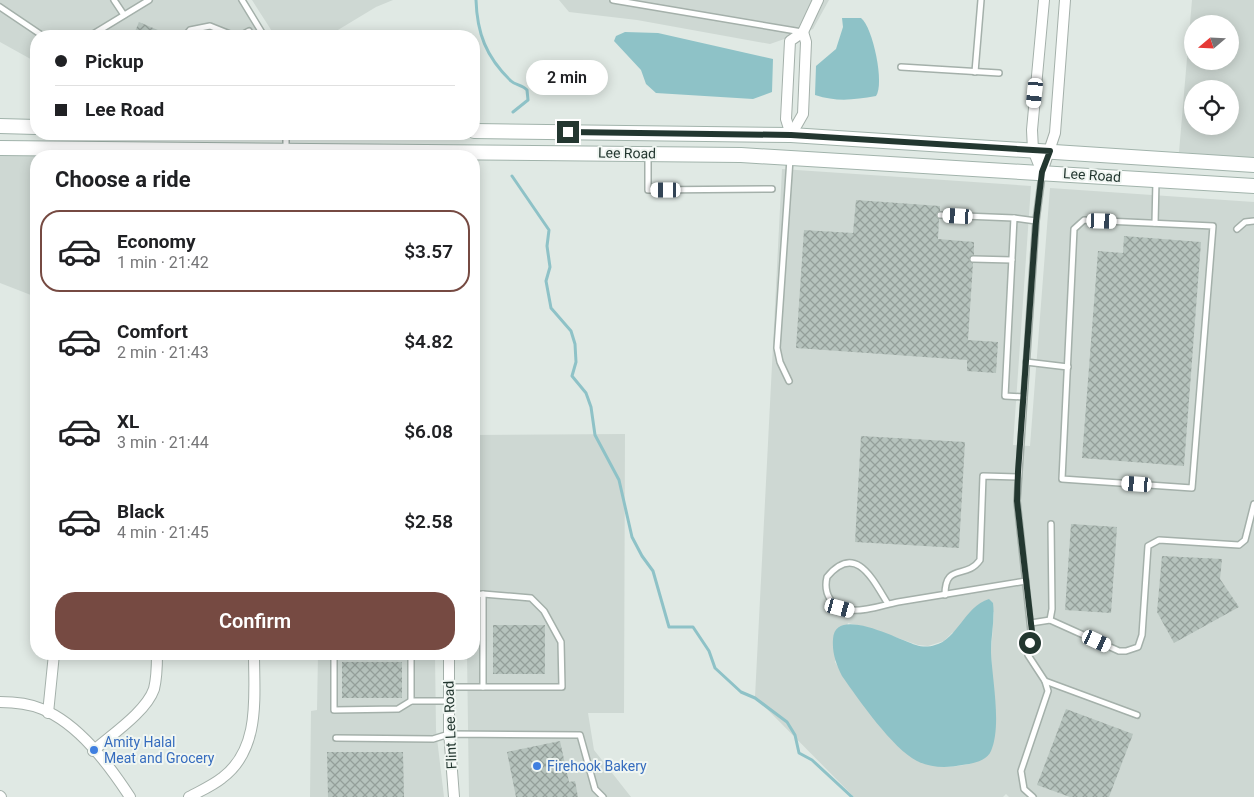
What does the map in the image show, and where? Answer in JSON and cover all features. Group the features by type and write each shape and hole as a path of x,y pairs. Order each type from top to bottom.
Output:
{"street":[{"path":"791,135 786,118 790,41 803,32 818,0"},
{"path":"1042,172 1033,150 1032,130 1044,0"},
{"path":"1042,172 1055,132 1065,0"},
{"path":"791,135 803,114 806,42 803,32"},
{"path":"0,126 30,127"},
{"name":"Lee Road","path":"480,131 791,135 1254,164"},
{"name":"Lee Road","path":"0,148 30,151"},
{"name":"Lee Road","path":"480,155 648,153 790,156 1254,186"},
{"path":"48,712 53,660"},
{"path":"93,751 144,707 151,696 156,679 157,660"},
{"path":"189,797 224,777 241,757 250,740 254,714 254,660"},
{"name":"Flint Lee Road","path":"449,660 449,734 454,797"},
{"path":"0,702 41,708 48,712 82,737 130,797"}],"lane":[{"path":"114,0 124,15"},
{"path":"100,30 148,0"},
{"path":"242,0 260,30"},
{"path":"613,0 803,32"},
{"path":"975,72 981,0"},
{"path":"0,7 34,30"},
{"path":"190,30 210,26 220,30"},
{"path":"901,67 999,73"},
{"path":"648,153 648,190 772,189"},
{"path":"789,380 780,362 777,348 790,156"},
{"path":"1033,797 1024,789 1021,771 1048,691 1045,681 1028,655 1031,623 1017,501 1036,221 1042,172"},
{"path":"1155,223 1156,180"},
{"path":"940,215 1014,218 1036,221"},
{"path":"1014,218 1005,396 1024,397"},
{"path":"1084,220 1155,223 1213,226 1192,488 1062,479 1074,229 1084,220"},
{"path":"1237,229 1245,222 1254,221"},
{"path":"973,259 1012,260"},
{"path":"1026,362 1068,367"},
{"path":"946,595 945,582 949,576 971,568 980,560 983,476 1018,477"},
{"path":"1031,623 1050,620 1119,651 1138,647 1142,635 1148,546 1160,540 1239,545 1246,540 1254,504"},
{"path":"1050,620 1052,608 1051,524"},
{"path":"888,604 867,572 859,565 854,563 842,564 827,577 825,590 828,597 840,608 850,610 946,595 1026,581"},
{"path":"448,687 562,687 561,642 544,611 530,598 482,594 483,686"},
{"path":"334,660 334,710 398,709 411,701 449,702"},
{"path":"411,660 411,701"},
{"path":"1045,681 1137,715"},
{"path":"336,738 433,739 449,734 580,735 595,789 603,797"}],"shaded area":[{"path":"0,0 242,0 260,30 30,30 30,59 0,42"},
{"path":"252,0 393,0 376,7 338,30 271,30"},
{"path":"559,0 829,0 813,29 770,44 637,20 569,12"},
{"path":"1192,0 1254,0 1254,159 1179,152 1184,94 1184,135 1239,135 1239,80 1185,80 1186,70 1239,70 1239,15 1191,15"},
{"path":"0,154 30,154 30,295 0,283"},
{"path":"782,169 1031,186 1013,445 1030,446 1050,188 1254,202 1254,797 1009,797 1006,794 1003,797 854,797 755,697","holes":["994,612 991,652 994,740 970,764 951,767 929,765 853,691 835,662 848,623 866,627 918,645 928,646 944,641 952,633"]},
{"path":"625,434 624,713 588,713 594,750 631,797 469,797 467,660 480,660 480,435"},
{"path":"318,660 435,660 436,730 444,797 310,797 311,711 317,710"}],"water":[{"path":"842,18 861,18 870,32 878,69 879,80 876,96 845,100 815,95 816,66 836,49 843,27"},
{"path":"625,32 658,33 773,59 772,92 753,99 656,93 646,84 641,70 614,41 616,36"},
{"path":"989,599 993,603 991,652 996,702 996,729 991,751 983,760 956,766 933,766 917,761 897,746 887,735 866,710 842,676 836,663 833,649 836,629 844,625 869,627 918,646 933,646 949,637 973,609"}],"building":[{"path":"139,22 158,30 136,30"},
{"path":"856,200 940,206 940,211 936,214 939,219 938,239 974,242 974,255 969,258 973,263 968,340 998,342 996,373 967,371 967,360 796,348 804,230 853,233"},
{"path":"1124,236 1201,242 1184,466 1082,458 1098,251 1123,253"},
{"path":"861,436 965,442 959,548 855,542"},
{"path":"1071,524 1117,527 1111,613 1065,610"},
{"path":"1162,556 1222,559 1220,579 1239,607 1174,643 1157,612"},
{"path":"493,625 545,625 545,674 493,674"},
{"path":"342,662 402,662 402,698 342,698"},
{"path":"1066,709 1133,734 1109,797 1070,797 1037,785"},
{"name":"Firehook Bakery","path":"560,741 569,782 575,781 578,797 516,797 507,752"},
{"path":"327,752 403,752 404,797 328,797"}],"waterway":[{"path":"476,0 480,30"},
{"path":"480,30 489,54 502,72 511,81 527,90 528,100 513,112"},
{"path":"512,176 549,230 547,246 550,267 546,281 551,308 571,331 575,344 576,362 572,376 586,393 591,407 595,435 619,480 632,537 653,571 669,627 693,627 709,651 715,668 741,692 755,698 787,722 795,735 799,753 812,760 852,797"}],"place":[{"name":"Amity Halal Meat and Grocery","path":"94,750"},
{"name":"Firehook Bakery","path":"537,766"}],"route":[{"path":"568,132 701,132 791,135 1050,151 1042,172 1036,221 1018,472 1017,501 1032,632 1030,643"}]}
